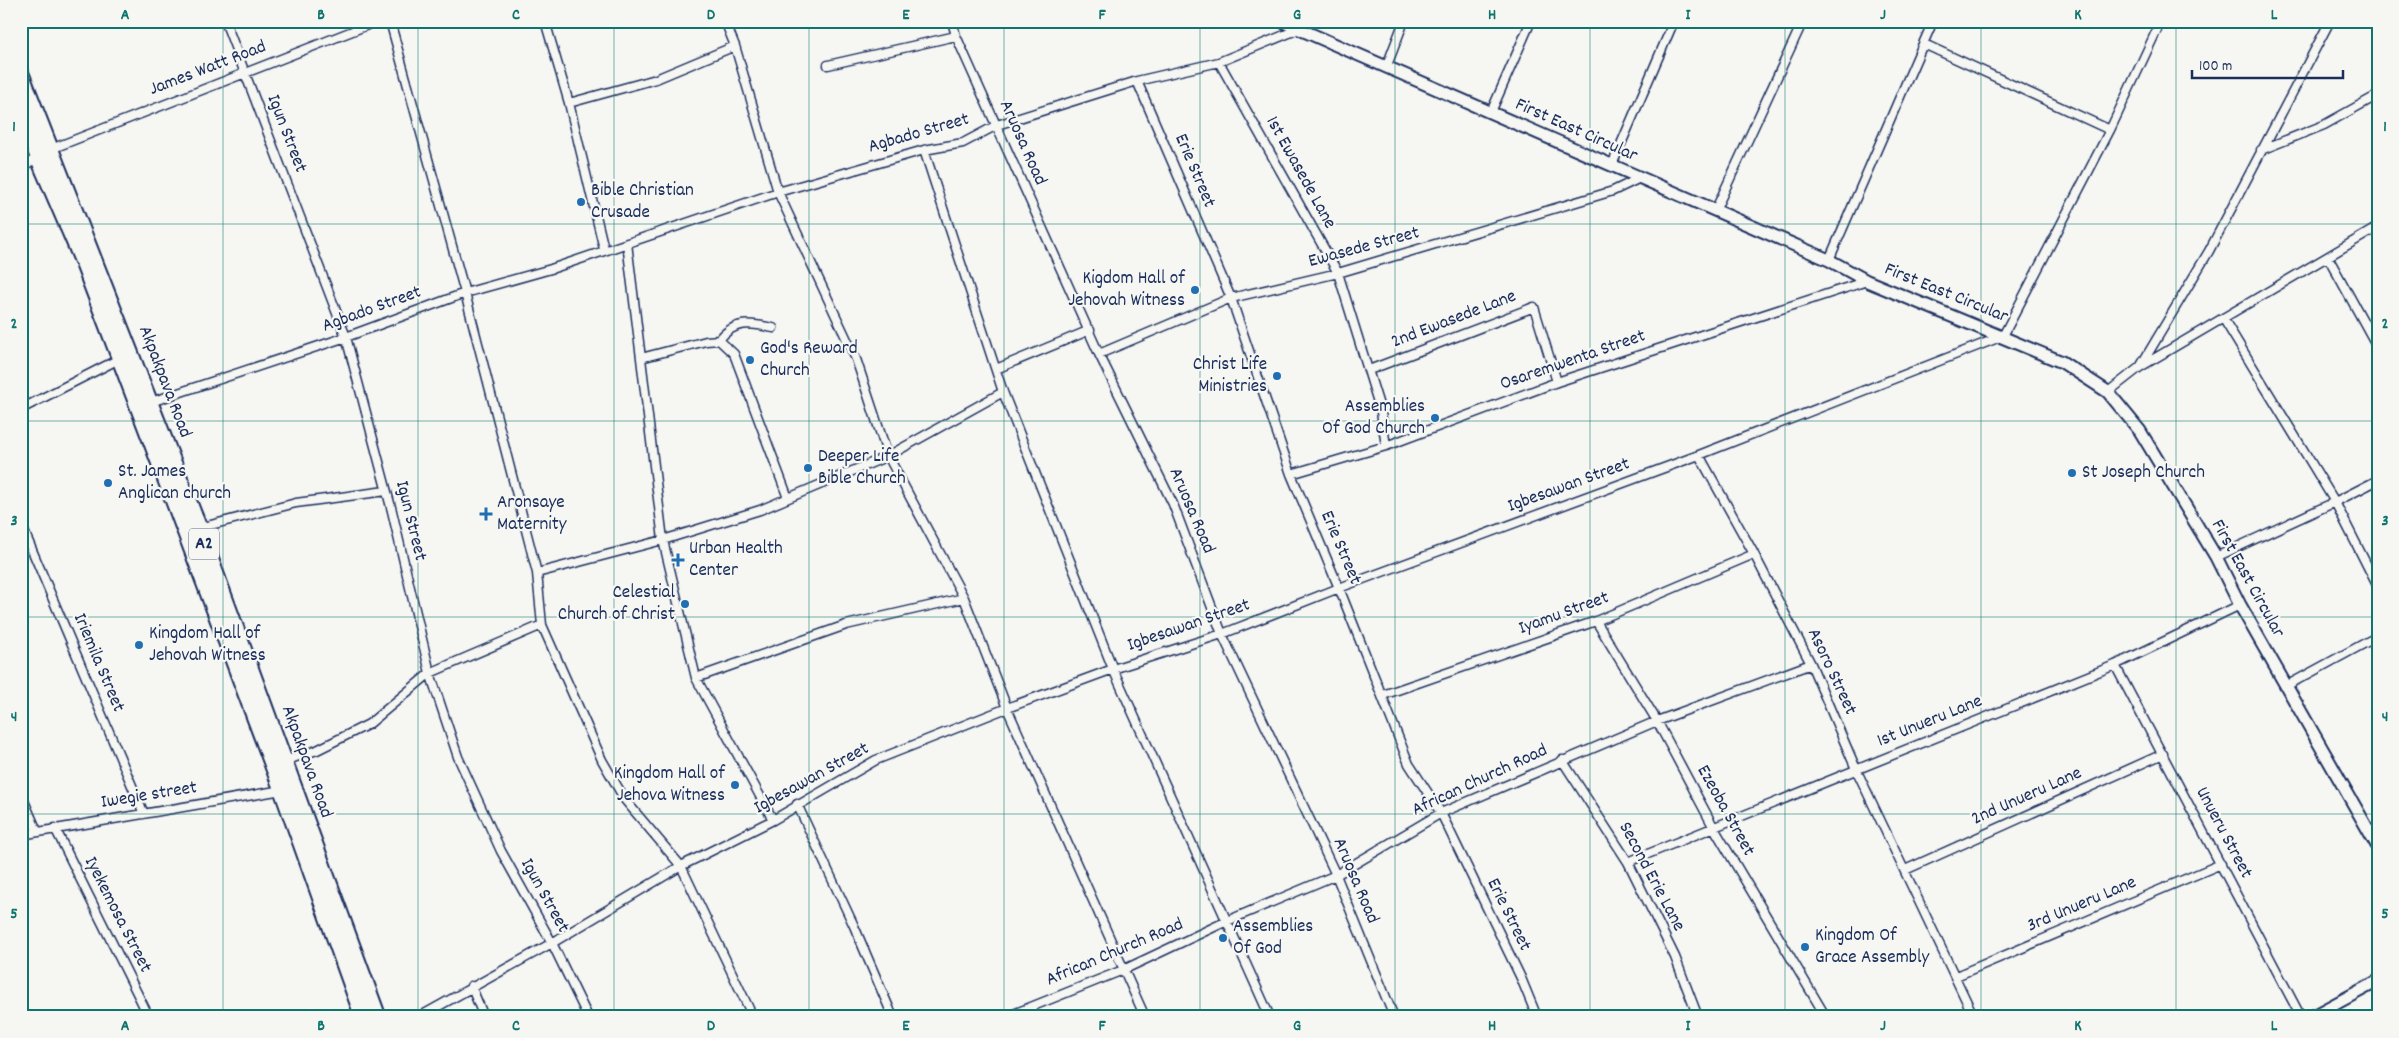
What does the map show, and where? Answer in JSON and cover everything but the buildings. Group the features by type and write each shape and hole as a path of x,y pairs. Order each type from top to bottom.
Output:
{"highway":[{"name":"Akpakpava Road","path":"21,74 199,528 378,1017"},
{"name":"Akpakpava Road","path":"21,111 38,157 83,262 282,790 363,1017"}],"street":[{"name":"Igun Street","path":"225,21 246,71 346,338 386,490 430,673 458,757 501,851 552,943 588,1017"},
{"name":"James Watt Road","path":"51,148 378,21"},
{"path":"390,21 465,293 537,574 542,624 602,760 625,800 681,866 753,1017"},
{"path":"546,21 569,103 604,249"},
{"path":"725,21 735,46 778,192 856,359 888,456 964,598 1008,708 1145,1017"},
{"name":"Aruosa Road","path":"952,21 956,36 1090,330 1099,354 1172,504 1222,634 1336,875 1394,1017"},
{"name":"First East Circular","path":"1281,21 1829,260 1867,280 2062,362 2108,392 2140,431 2216,557 2240,605 2378,848"},
{"path":"1386,68 1404,21"},
{"path":"1491,112 1531,21"},
{"path":"1612,165 1674,21"},
{"path":"1715,211 1803,21"},
{"path":"1829,260 1934,21"},
{"path":"2003,336 2110,130 2160,21"},
{"path":"2140,367 2209,251 2330,21"},
{"name":"Agbado Street","path":"151,402 346,338 465,293 551,269 604,249 778,192 924,150 963,143 996,125 1138,81 1220,62 1299,29"},
{"path":"828,65 956,36"},
{"path":"1924,44 2110,130"},
{"path":"569,103 656,79 735,46"},
{"name":"1st Ewasede Lane","path":"1220,62 1338,273 1381,412 1386,446"},
{"name":"Erie Street","path":"1138,81 1231,298 1291,474 1383,696 1409,764 1441,813 1522,978 1537,1017"},
{"path":"2261,150 2324,125 2378,95"},
{"path":"924,150 1003,392 1113,669 1270,1017"},
{"path":"21,168 38,157"},
{"name":"Ewasede Street","path":"1099,354 1231,298 1338,273 1613,191 1640,178"},
{"path":"2108,392 2140,367 2378,228"},
{"path":"627,243 663,540 696,678 774,820"},
{"path":"2328,257 2378,348"},
{"name":"Osaremwenta Street","path":"1291,474 1386,446 1557,382 1867,280"},
{"name":"2nd Ewasede Lane","path":"1369,370 1534,307 1557,382"},
{"path":"2223,318 2334,502 2378,587"},
{"path":"719,340 725,332 747,322 773,328"},
{"path":"996,369 1090,330"},
{"name":"Igbesawan Street","path":"419,1017 471,986 552,943 681,866 774,820 797,804 876,760 1113,669 1222,634 1339,588 1699,455 2003,336"},
{"path":"640,358 706,340 719,340 734,354 788,498"},
{"path":"21,409 119,359"},
{"path":"537,574 663,540 760,510 888,456 1003,392"},
{"name":"Asoro Street","path":"1699,455 1754,554 1811,664 1856,769 1974,1017"},
{"path":"2216,557 2378,480"},
{"path":"199,528 296,503 386,490"},
{"name":"Iriemila Street","path":"21,524 144,814"},
{"name":"Iyamu Street","path":"1383,696 1596,621 1754,554"},
{"path":"696,678 846,625 964,598"},
{"name":"1st Unueru Lane","path":"1628,862 2115,665 2240,605"},
{"name":"Ezeoba Street","path":"1596,621 1657,721 1714,828 1826,1017"},
{"path":"284,761 317,750 369,724 430,673 542,624"},
{"path":"2286,686 2378,636"},
{"name":"African Church Road","path":"1006,1017 1024,1013 1123,970 1227,921 1336,875 1441,813 1657,721 1811,664"},
{"name":"Unueru Street","path":"2115,665 2300,1017"},
{"name":"2nd Unueru Lane","path":"1904,870 2163,754"},
{"name":"Second Erie Lane","path":"1562,760 1628,862 1675,957 1698,1017"},
{"name":"Iwegie street","path":"21,834 282,790"},
{"path":"21,794 37,831"},
{"path":"797,804 894,1017"},
{"name":"Iyekemosa Street","path":"55,828 149,1017"},
{"name":"3rd Unueru Lane","path":"1956,976 2220,864"},
{"path":"2311,1017 2378,981"},
{"path":"471,986 484,1017"}],"place":[{"name":"Bible Christian Crusade","path":"581,202"},
{"name":"Kigdom Hall of Jehovah Witness","path":"1195,290"},
{"name":"God's Reward Church","path":"750,360"},
{"name":"Christ Life Ministries","path":"1277,376"},
{"name":"Assemblies Of God Church","path":"1435,418"},
{"name":"Deeper Life Bible Church","path":"808,468"},
{"name":"St Joseph Church","path":"2072,473"},
{"name":"St. James Anglican church","path":"108,483"},
{"name":"Aronsaye Maternity","path":"486,514"},
{"name":"Urban Health Center","path":"678,560"},
{"name":"Celestial Church of Christ","path":"685,604"},
{"name":"Kingdom Hall of Jehovah Witness","path":"139,645"},
{"name":"Kingdom Hall of Jehova Witness","path":"735,785"},
{"name":"Assemblies Of God","path":"1223,938"},
{"name":"Kingdom Of Grace Assembly","path":"1805,947"}]}
